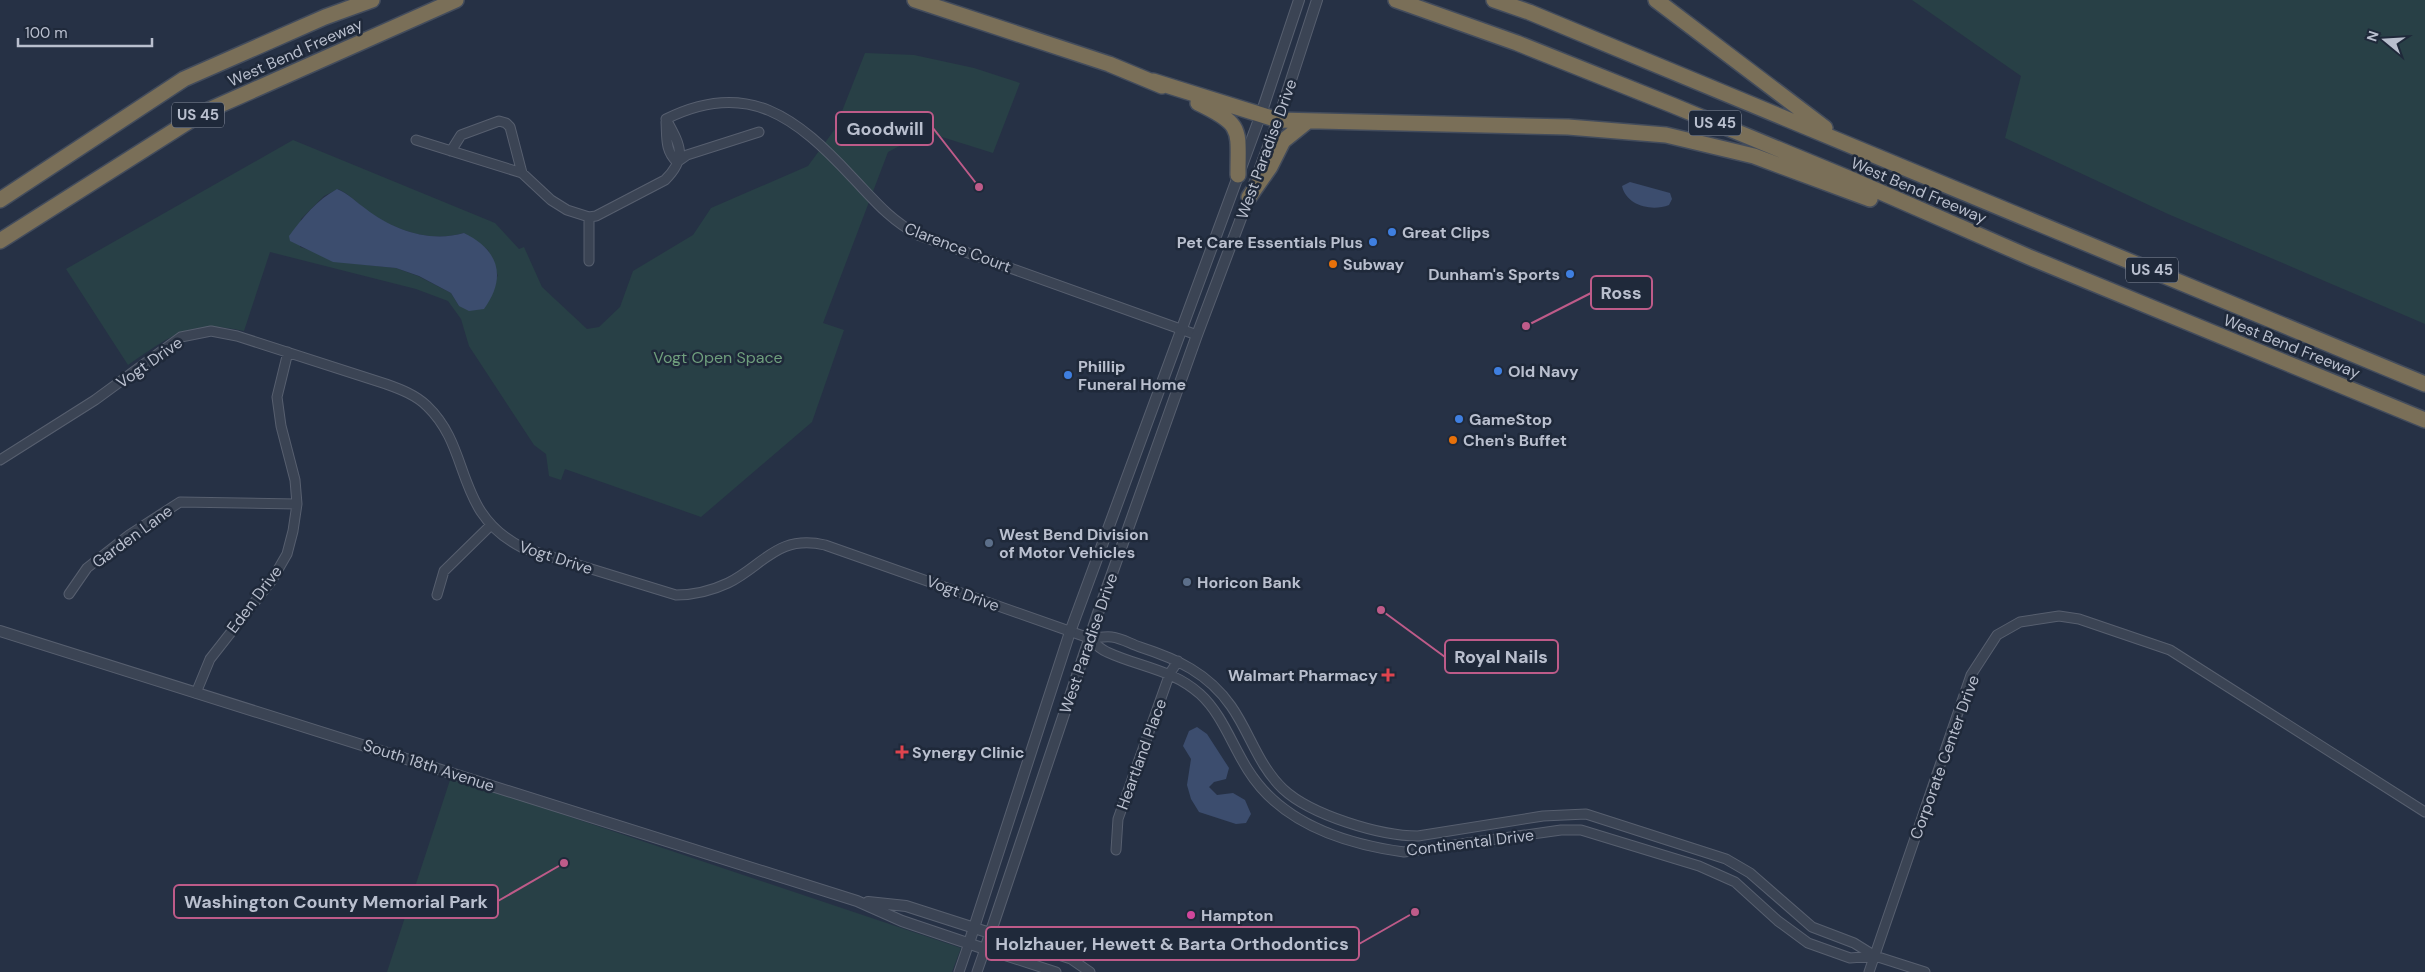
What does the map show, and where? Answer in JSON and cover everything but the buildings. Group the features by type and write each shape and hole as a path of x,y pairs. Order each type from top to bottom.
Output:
{"highway":[{"name":"West Bend Freeway","path":"0,200 184,79 325,17 372,0"},
{"name":"West Bend Freeway","path":"0,240 202,113 456,0"},
{"path":"915,0 1109,64 1153,81 1278,120 1568,127 1631,131 1685,138 1754,156 1804,173 1956,233 2029,257"},
{"name":"West Bend Freeway","path":"1396,0 1517,43 1663,102 1853,180 2029,257 2425,420"},
{"name":"West Bend Freeway","path":"1494,0 1529,12 1842,141 2425,384"},
{"path":"1656,0 1842,141"},
{"path":"1153,81 1216,112 1231,122 1238,136 1238,175"},
{"path":"1249,197 1270,167 1283,140 1308,121"}],"street":[{"name":"West Paradise Drive","path":"969,943 1070,632 1238,175 1299,0"},
{"name":"West Paradise Drive","path":"985,949 1089,638 1197,335 1278,120 1317,0"},
{"name":"Clarence Court","path":"677,162 670,156 667,149 666,119 685,110 720,103 740,103 773,110 791,120 818,143 897,224 918,235 1197,335"},
{"path":"451,151 462,135 499,121 506,123 510,127 522,173"},
{"path":"416,140 522,173 551,200 566,210 589,217 596,216 665,180 673,172 677,162 687,155 759,132"},
{"path":"589,217 589,261"},
{"name":"Vogt Drive","path":"0,460 95,400 181,337 211,331 237,336 386,384 408,392 427,405 452,444 477,507 491,525 508,540 524,548 676,595 694,595 730,582 766,555 781,548 804,543 818,543 1089,638"},
{"name":"Eden Drive","path":"196,693 210,659 272,580 287,554 297,504 295,480 281,426 277,397 288,352"},
{"name":"Garden Lane","path":"69,594 88,568 129,535 180,502 297,504"},
{"path":"437,595 444,572 491,525"},
{"name":"Corporate Center Drive","path":"1869,972 1971,675 1997,635 2020,622 2059,616 2079,619 2170,650 2425,812"},
{"name":"South 18th Avenue","path":"0,631 857,901 902,921 1056,972"},
{"name":"Continental Drive","path":"1089,638 1111,637 1178,660 1205,677 1232,707 1263,765 1284,790 1309,808 1383,834 1400,836 1418,836 1543,816 1586,814 1726,859 1750,873 1812,927 1854,943 1875,956 1925,972"},
{"name":"Continental Drive","path":"1089,638 1106,652 1170,673 1201,695 1220,717 1248,771 1262,790 1278,806 1304,823 1380,849 1404,852 1561,830 1581,830 1699,866 1735,882 1778,921 1808,943 1850,958 1875,956"},
{"name":"Heartland Place","path":"1116,850 1118,819 1170,673 1178,660"},
{"name":"South 18th Avenue","path":"857,901 906,906 1070,959 1090,972"},
{"path":"959,972 969,943"},
{"path":"977,972 985,949"}],"green space":[{"path":"1912,0 2425,0 2425,324 2168,214 2005,138 2021,76"},
{"name":"Vogt Open Space","path":"865,53 914,55 974,68 1020,83 993,153 926,132 888,152 823,323 844,330 812,422 701,517 565,469 561,480 549,476 546,454 534,445 469,346 461,319 448,301 416,289 270,252 244,331 209,327 194,329 169,338 128,365 66,269 293,140 495,223 519,249 524,247 542,287 587,329 599,327 620,307 633,271 693,235 711,208 808,166 835,129","holes":["338,189 366,210 400,229 412,233 438,236 464,233 488,250 498,276 459,306 451,293 418,276 396,268 349,263 300,247 301,219 324,196"]},
{"path":"451,777 961,948 952,972 387,972"}],"water":[{"path":"1630,182 1670,193 1672,199 1669,205 1662,207 1655,208 1640,205 1628,198 1624,193 1622,186"},
{"path":"337,189 388,223 412,233 451,236 464,233 476,240 492,256 496,265 496,286 484,309 469,311 459,306 451,293 419,276 396,268 333,262 290,241 289,236 305,216 323,198"},
{"path":"1197,727 1207,734 1229,768 1226,779 1214,782 1209,787 1217,795 1233,793 1245,800 1251,814 1246,823 1236,824 1199,812 1191,799 1187,785 1191,759 1183,746 1189,731"}],"place":[{"name":"Goodwill","path":"979,187"},
{"name":"Great Clips","path":"1392,232"},
{"name":"Pet Care Essentials Plus","path":"1373,242"},
{"name":"Subway","path":"1333,264"},
{"name":"Dunham's Sports","path":"1570,274"},
{"name":"Ross","path":"1526,326"},
{"name":"Old Navy","path":"1498,371"},
{"name":"Phillip Funeral Home","path":"1068,375"},
{"name":"GameStop","path":"1459,419"},
{"name":"Chen's Buffet","path":"1453,440"},
{"name":"West Bend Division of Motor Vehicles","path":"989,543"},
{"name":"Horicon Bank","path":"1187,582"},
{"name":"Royal Nails","path":"1381,610"},
{"name":"Walmart Pharmacy","path":"1388,675"},
{"name":"Synergy Clinic","path":"902,752"},
{"name":"Washington County Memorial Park","path":"564,863"},
{"name":"Holzhauer, Hewett & Barta Orthodontics","path":"1415,912"},
{"name":"Hampton","path":"1191,915"}]}
